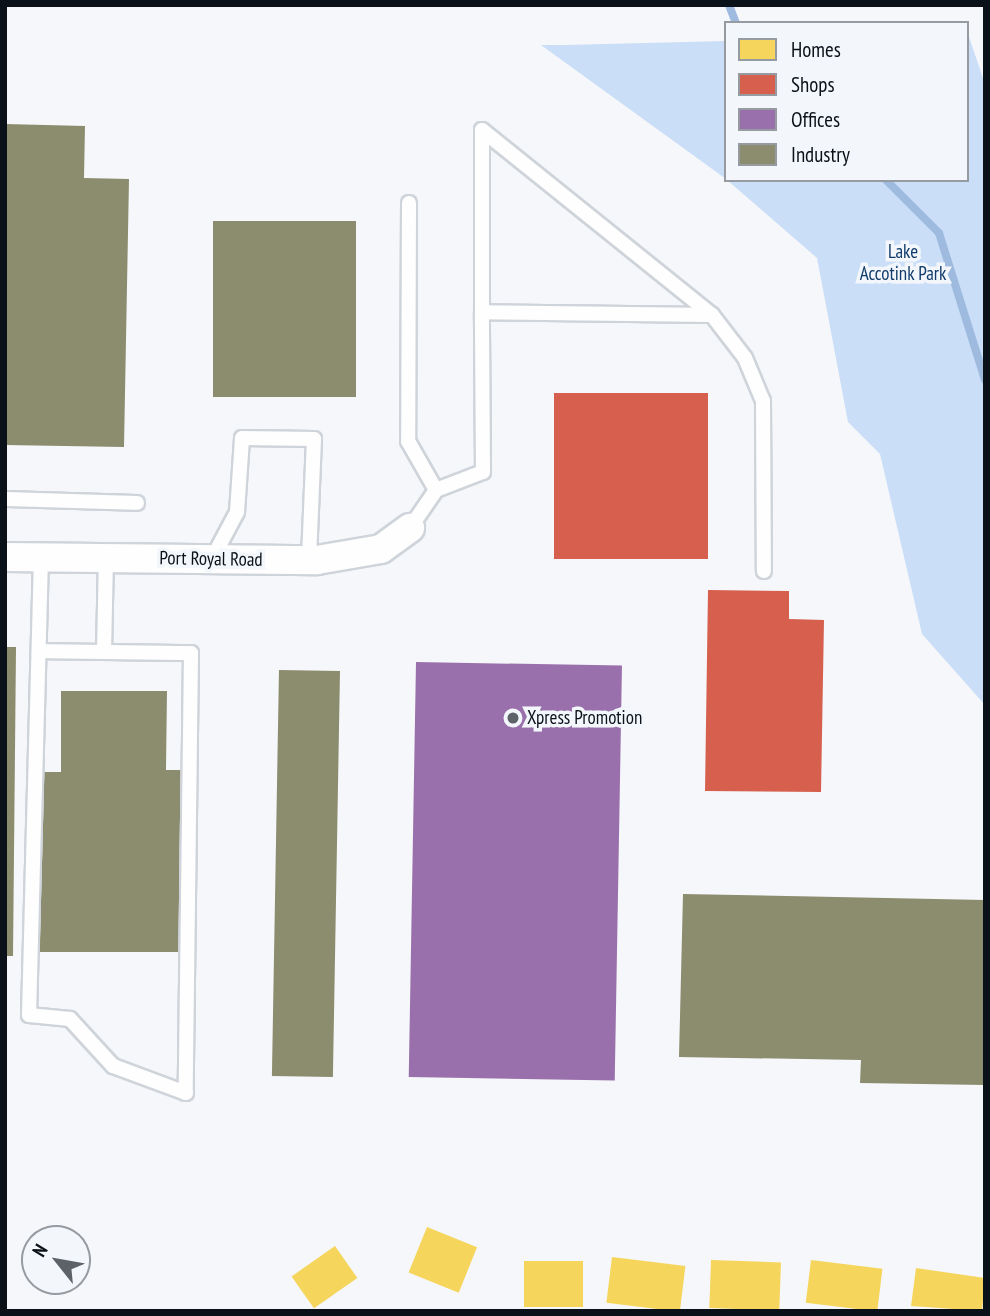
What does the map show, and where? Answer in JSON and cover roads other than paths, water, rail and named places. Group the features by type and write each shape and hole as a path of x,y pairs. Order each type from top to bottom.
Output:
{"street":[{"name":"Port Royal Road","path":"5,556 309,560 381,549 410,528"}],"lane":[{"path":"410,528 436,490 483,472 482,130 712,315 745,358 763,401 764,571"},
{"path":"409,203 408,441 436,490"},
{"path":"482,312 712,315"},
{"path":"212,559 237,512 242,438 314,439 309,560"},
{"path":"5,499 137,503"},
{"path":"39,651 191,653 186,1093 113,1066 70,1019 29,1015 41,557"},
{"path":"104,652 106,557"}],"waterway":[{"path":"729,5 735,21"},
{"path":"888,182 939,233 985,380"}],"place":[{"name":"Xpress Promotion","path":"513,718"}],"park label":[{"name":"Lake Accotink Park","path":"903,263"}]}
